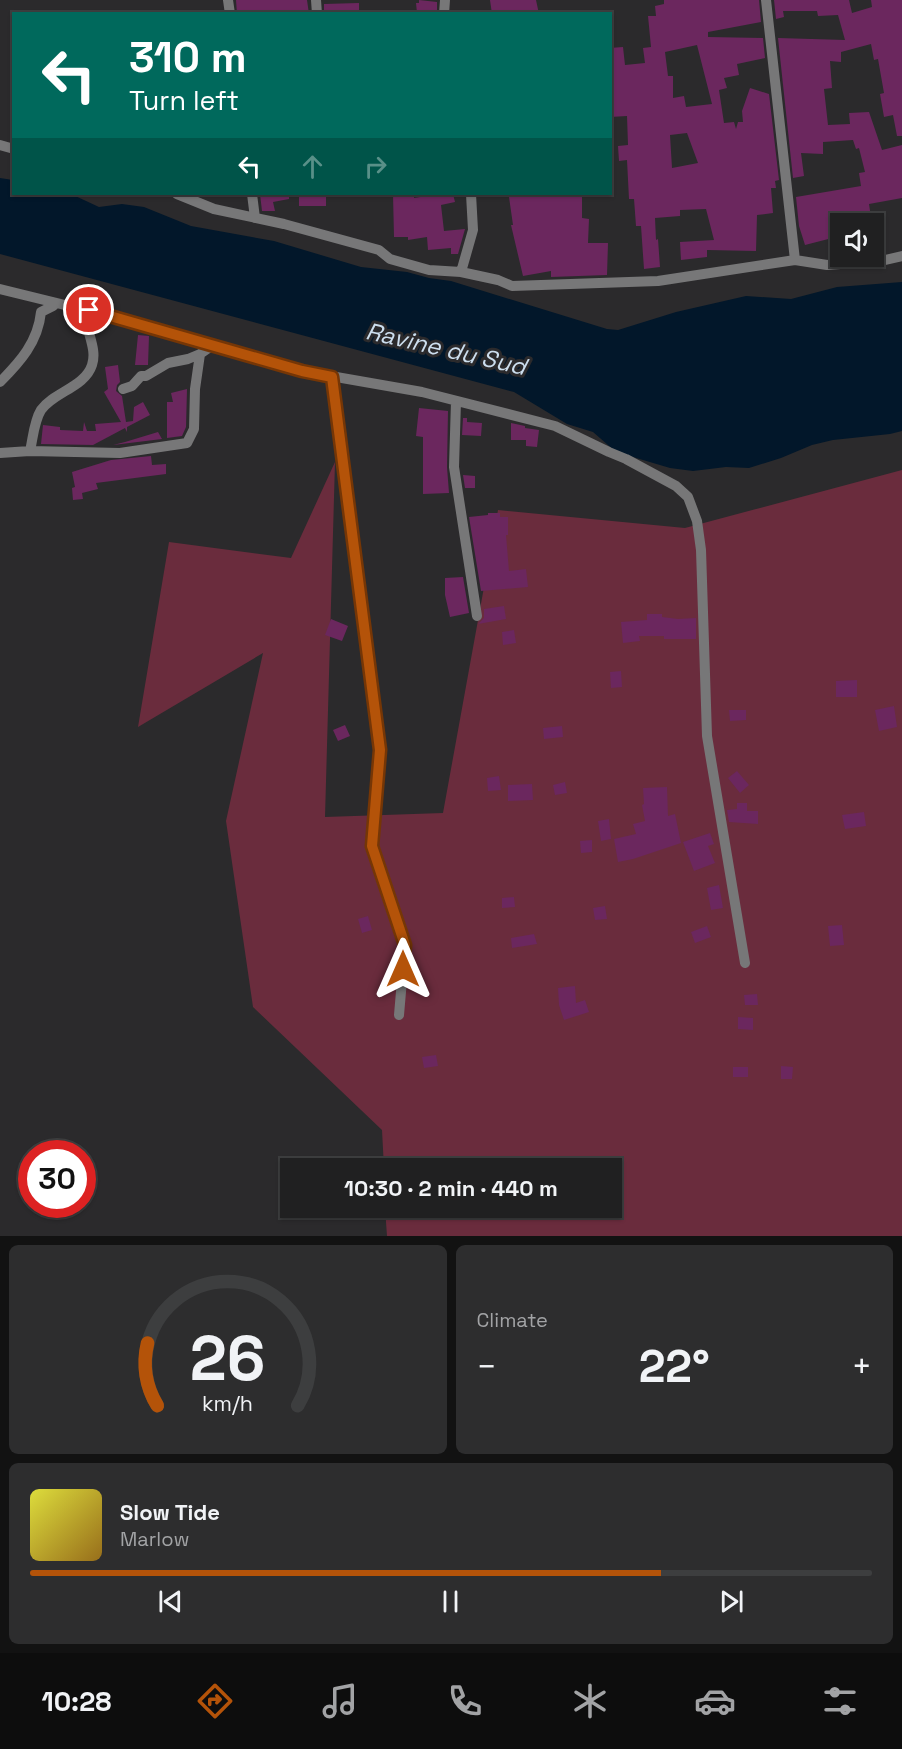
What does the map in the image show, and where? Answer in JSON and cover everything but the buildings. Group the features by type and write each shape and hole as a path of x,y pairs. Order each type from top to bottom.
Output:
{"street":[{"path":"766,0 795,260"},
{"path":"179,195 214,209 284,224 379,250 390,259 429,270 461,272 498,280 512,286 647,282 795,260 827,265 881,261 902,256"},
{"path":"252,195 255,219"},
{"path":"461,272 473,230 471,195"},
{"path":"0,289 126,320 302,371 422,392 555,426 660,476 688,496 697,521 701,550 707,736 746,963"},
{"path":"0,382 22,360 34,341 41,312 53,306 52,302"},
{"path":"30,451 41,411 53,397 75,386 92,365 93,342 87,327 89,310"},
{"path":"126,320 133,332"},
{"path":"123,389 132,386 141,376 146,376 168,363 200,354 213,345"},
{"path":"0,453 30,451 120,453 188,443 194,429 195,389 200,354"},
{"path":"332,377 380,750 372,846 405,945 399,1015"},
{"path":"456,401 454,467 477,616"}],"shaded area":[{"path":"335,462 325,817 443,813 498,510 685,528 902,470 902,1236 387,1236 386,1218 622,1218 622,1158 383,1158 382,1130 253,1007 226,821 263,653 138,727 169,542 291,558"}],"water":[{"name":"Ravine du Sud","path":"0,178 12,180 12,195 73,195 99,207 122,204 144,207 191,226 274,241 361,267 407,272 451,281 607,329 618,330 676,312 746,296 791,299 837,287 902,282 902,431 812,445 749,468 726,467 693,471 670,468 616,452 593,432 567,424 514,392 0,254"}],"route":[{"path":"89,310 302,371 332,377 380,750 372,846 405,945 403,969"}]}
